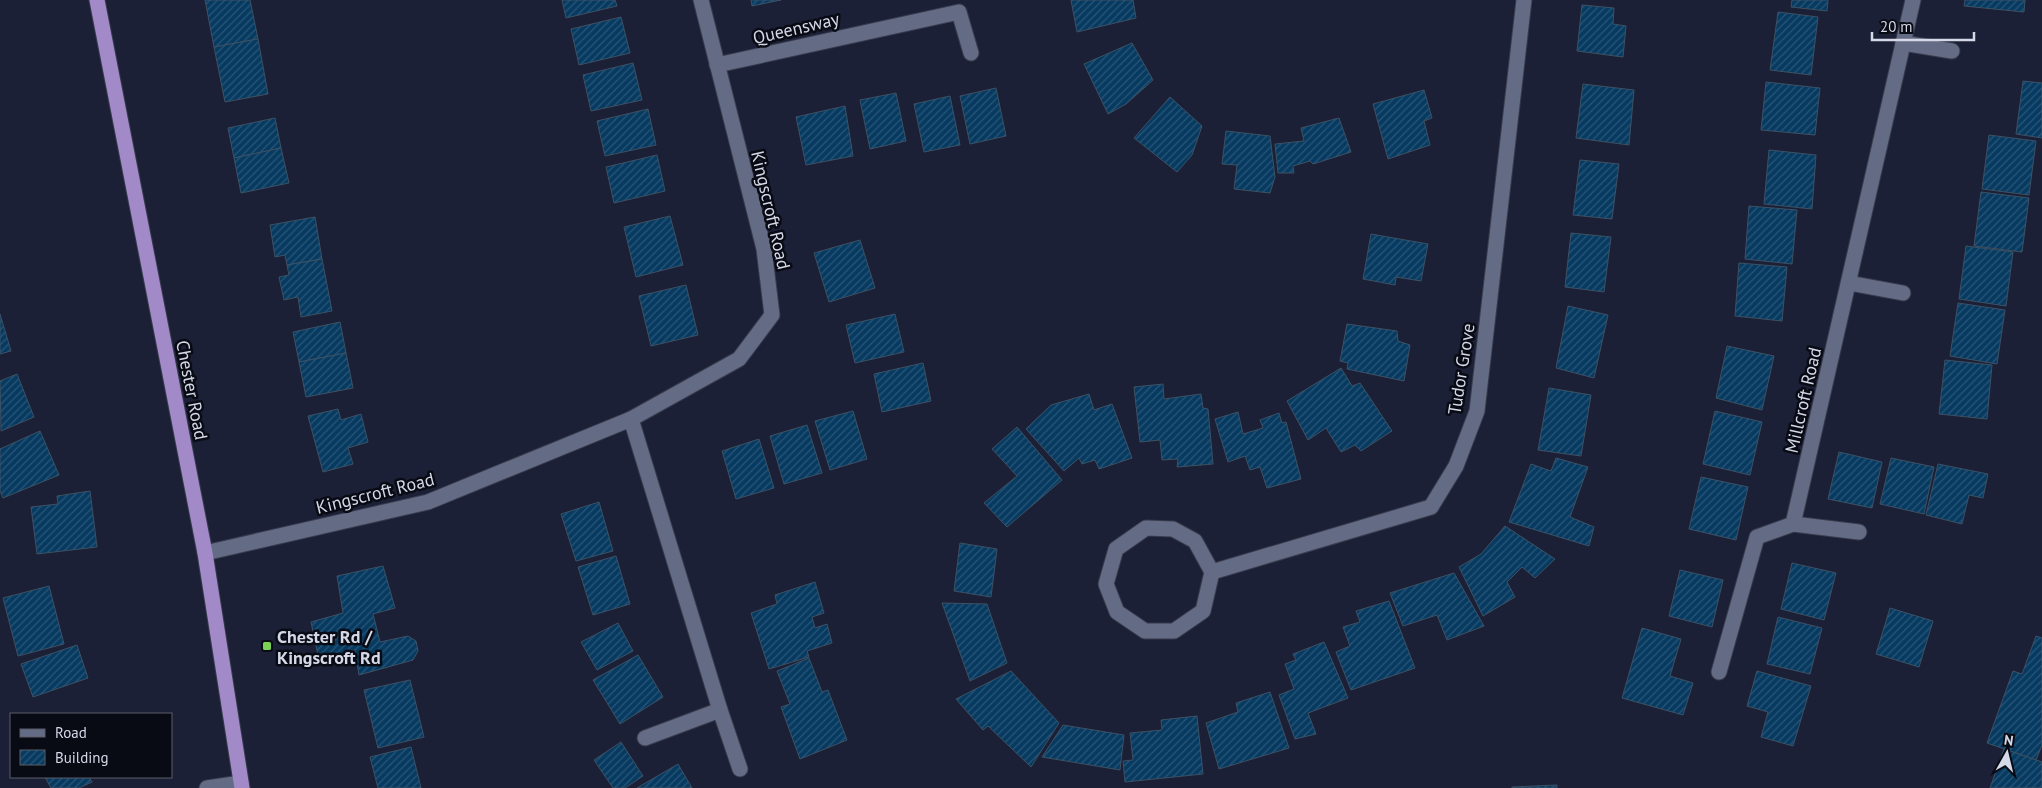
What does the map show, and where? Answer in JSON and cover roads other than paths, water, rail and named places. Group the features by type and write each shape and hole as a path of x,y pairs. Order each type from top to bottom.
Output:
{"highway":[{"name":"Chester Road","path":"97,0 205,553 241,785"}],"street":[{"name":"Kingscroft Road","path":"205,553 428,502 632,419 739,359 772,315 764,249 701,0"},
{"name":"Tudor Grove","path":"1212,572 1431,507 1456,466 1477,410 1524,0"},
{"name":"Millcroft Road","path":"1793,524 1913,0"},
{"name":"Queensway","path":"717,65 959,12 971,53"},
{"path":"1903,43 1952,51"},
{"path":"1849,283 1903,293"},
{"path":"632,419 720,710 740,769"},
{"path":"1719,672 1757,537 1793,524 1858,532"},
{"path":"1146,528 1173,529 1195,541 1212,572 1203,611 1174,631 1145,631 1117,612 1106,584 1116,549 1146,528"},
{"path":"645,738 720,710"},
{"path":"207,788 241,785"}],"place":[{"name":"Chester Rd / Kingscroft Rd","path":"267,646"}]}
